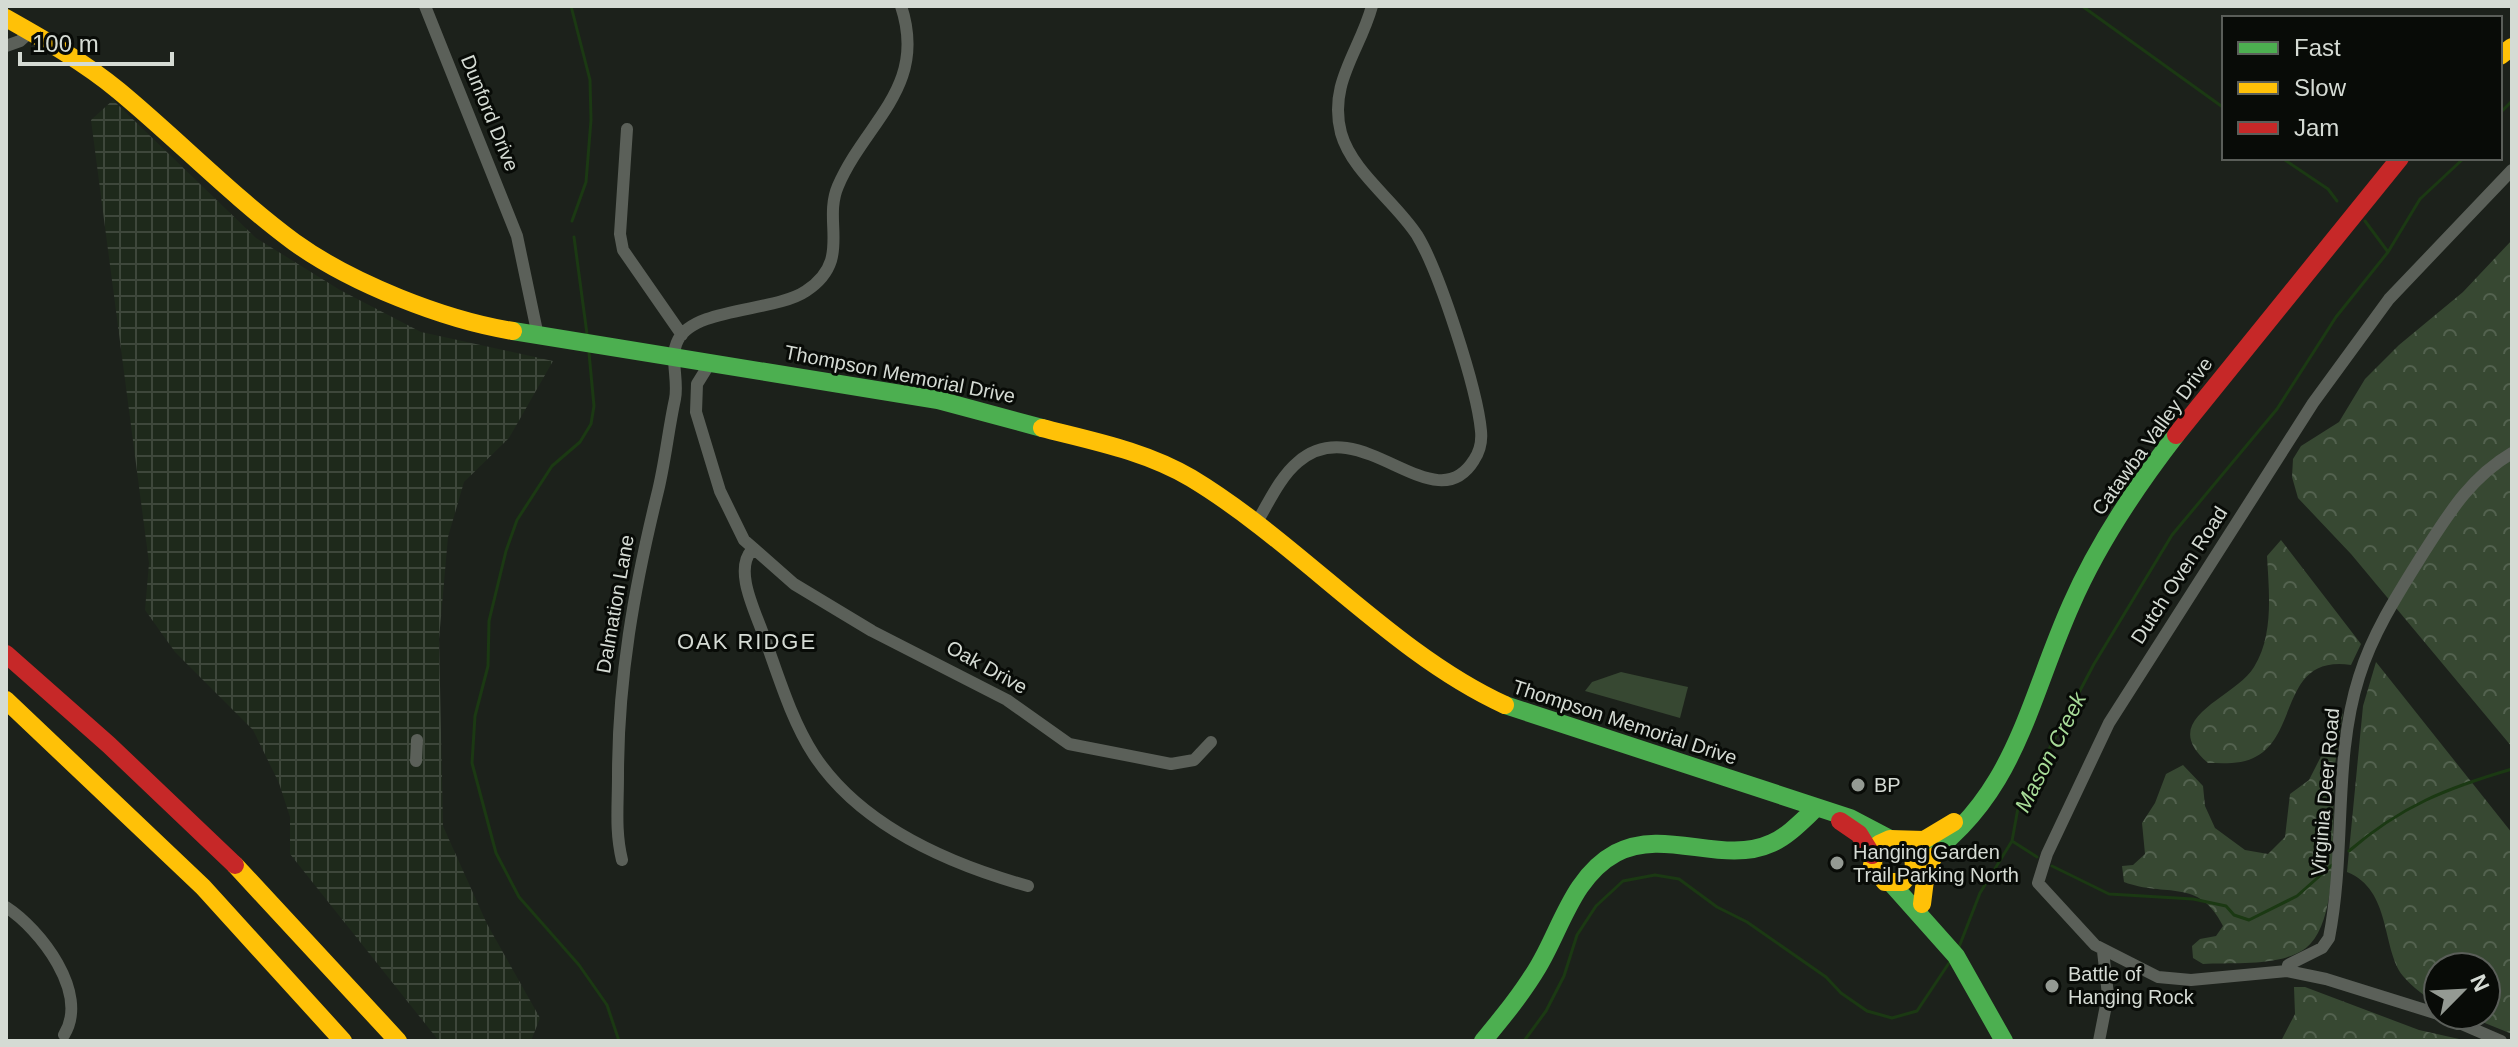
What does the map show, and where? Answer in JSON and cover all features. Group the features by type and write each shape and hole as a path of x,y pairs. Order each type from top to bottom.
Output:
{"main road":[{"name":"Thompson Memorial Drive","path":"6,18 31,31 117,89 268,223 316,256 366,284 432,311 538,336 938,400 1112,443 1169,466 1257,522 1446,673 1499,704 1823,812 1850,818 1893,838"},
{"name":"Catawba Valley Drive","path":"1914,870 1934,856 1981,806 1999,776 2030,717 2090,562 2138,486 2398,160"},
{"path":"6,654 195,825 398,1041"},
{"path":"6,700 203,887 343,1041"},
{"name":"Catawba Valley Drive","path":"1893,838 1895,831 1916,830 1965,813 1999,776"},
{"name":"Thompson Memorial Drive","path":"1823,812 1859,834 1872,855"},
{"path":"1483,1041 1525,987 1574,895 1607,859 1631,846 1665,841 1738,850 1763,847 1823,812"},
{"path":"1929,916 1914,870 1913,850 1893,838 1879,844 1872,855 1874,872 1929,916 1975,984 2004,1041"},
{"path":"1929,916 1926,872 1934,856"},
{"path":"1891,883 1903,882 1914,870"}],"street":[{"name":"Dunford Drive","path":"425,6 517,236 538,336"},
{"path":"674,358 682,335 703,321 790,300 806,291 823,275 833,254 838,186 880,121 903,77 909,43 901,6"},
{"path":"1257,522 1290,469 1320,449 1362,450 1431,481 1460,474 1479,449 1481,429 1470,386 1430,261 1407,220 1352,155 1341,133 1338,110 1341,77 1372,6"},
{"path":"6,46 20,41 31,31"},
{"path":"627,129 621,245 628,263 682,335"},
{"name":"Dutch Oven Road","path":"2103,951 2039,889 2038,883 2047,854 2109,723 2313,403 2367,326 2512,170"},
{"name":"Dalmation Lane","path":"622,860 615,823 623,666 635,588 658,492 678,379 674,358"},
{"name":"Oak Drive","path":"710,363 695,395 698,426 737,530 752,550 828,606 974,681 1069,744 1171,764 1194,760 1211,742"},
{"name":"Virginia Deer Road","path":"2287,971 2288,965 2322,948 2329,938 2341,855 2343,763 2352,702 2375,635 2466,489 2512,453"},
{"path":"752,550 744,569 755,613 800,729 820,763 845,793 894,830 1028,886"},
{"path":"416,761 417,740"},
{"path":"6,907 36,931 54,956 70,1009 70,1026 64,1035"},
{"path":"2103,951 2167,979 2287,971 2326,979 2422,1010"},
{"path":"2099,1041 2108,995 2103,951"},
{"path":"2477,1031 2501,1041"}],"shaded area":[{"path":"113,100 256,238 340,290 421,332 553,361 509,438 464,482 448,537 439,639 443,826 487,924 540,1018 531,1041 439,1041 290,854 290,817 279,783 253,730 175,652 145,610 149,563 91,120"}],"green space":[{"path":"2512,240 2512,747 2351,554 2298,498 2292,477 2293,459 2301,446 2339,422 2365,379 2399,345 2463,292"},
{"path":"2281,540 2361,644 2351,665 2329,665 2313,672 2302,683 2280,730 2270,745 2257,756 2239,762 2208,763 2194,747 2190,734 2194,721 2244,678 2260,655 2269,613 2267,556"},
{"path":"2376,662 2512,833 2512,1034 2502,1030 2502,951 2422,951 2422,993 2410,984 2396,964 2379,905 2372,892 2361,880 2347,872 2363,706"},
{"path":"1621,672 1688,687 1680,718 1585,691 1592,682"},
{"path":"2343,713 2334,774 2330,892 2317,934 2306,948 2284,958 2203,964 2193,958 2192,946 2200,939 2216,936 2223,926 2214,911 2192,895 2124,882 2122,866 2133,865 2145,854 2142,823 2155,803 2166,774 2183,765 2203,786 2205,806 2215,828 2245,850 2268,854 2285,837 2290,794 2309,780"},
{"path":"2294,987 2305,987 2422,1031 2468,1041 2281,1041 2295,1014"}],"waterway":[{"path":"571,6 590,80 591,120 586,182 572,221"},
{"path":"2082,6 2222,107"},
{"name":"Mason Creek","path":"2502,111 2512,101"},
{"path":"2285,160 2328,189 2337,201"},
{"name":"Mason Creek","path":"1959,947 1980,893 2012,841 2018,808 2094,664 2172,535 2277,409 2336,317 2388,252 2420,199 2462,160"},
{"path":"2365,221 2388,252"},
{"path":"574,237 587,334"},
{"path":"589,353 594,406 591,424 580,442 552,466 517,520 506,551 489,621 488,666 475,716 472,763 496,853 519,897 579,965 607,1005 619,1041"},
{"path":"2349,851 2406,810 2466,784 2512,769"},
{"path":"2012,841 2037,857"},
{"path":"2052,866 2109,894 2193,899 2226,906 2234,915 2249,920 2297,896 2332,865"},
{"name":"Mason Creek","path":"1524,1041 1546,1011 1564,976 1577,935 1596,906 1623,881 1655,875 1679,879 1717,907 1747,922 1826,977 1841,993 1867,1011 1892,1018 1917,1011 1949,963"}],"traffic: fast":[{"path":"513,331 938,400 1042,428"},
{"path":"1915,865 1949,839 1975,811 1996,781 2014,748 2055,643 2093,560 2132,496 2176,435"},
{"path":"1505,705 1850,818 1890,839"},
{"path":"1483,1041 1532,977 1578,889 1601,863 1635,846 1654,844 1734,851 1753,849 1784,836 1815,809"},
{"path":"1891,883 1956,956 2004,1041"}],"traffic: slow":[{"path":"6,18 106,80 249,206 317,257 370,285 428,309 513,331"},
{"path":"2502,54 2512,47"},
{"path":"1042,428 1137,454 1191,478 1231,504 1424,657 1505,705"},
{"path":"6,700 203,887 343,1041"},
{"path":"1902,840 1913,850 1914,870 1903,882 1885,882 1872,865 1879,844 1890,839 1924,840 1954,822"},
{"path":"1922,904 1926,872 1934,856"},
{"path":"235,865 398,1041"}],"traffic: jam":[{"path":"2176,435 2398,160"},
{"path":"6,654 109,745 235,865"},
{"path":"1840,821 1859,834 1872,855"}],"place":[{"name":"BP","path":"1858,785"},
{"name":"Hanging Garden Trail Parking North","path":"1837,863"},
{"name":"Battle of Hanging Rock","path":"2052,986"}],"district":[{"name":"OAK RIDGE","path":"747,641"}]}
